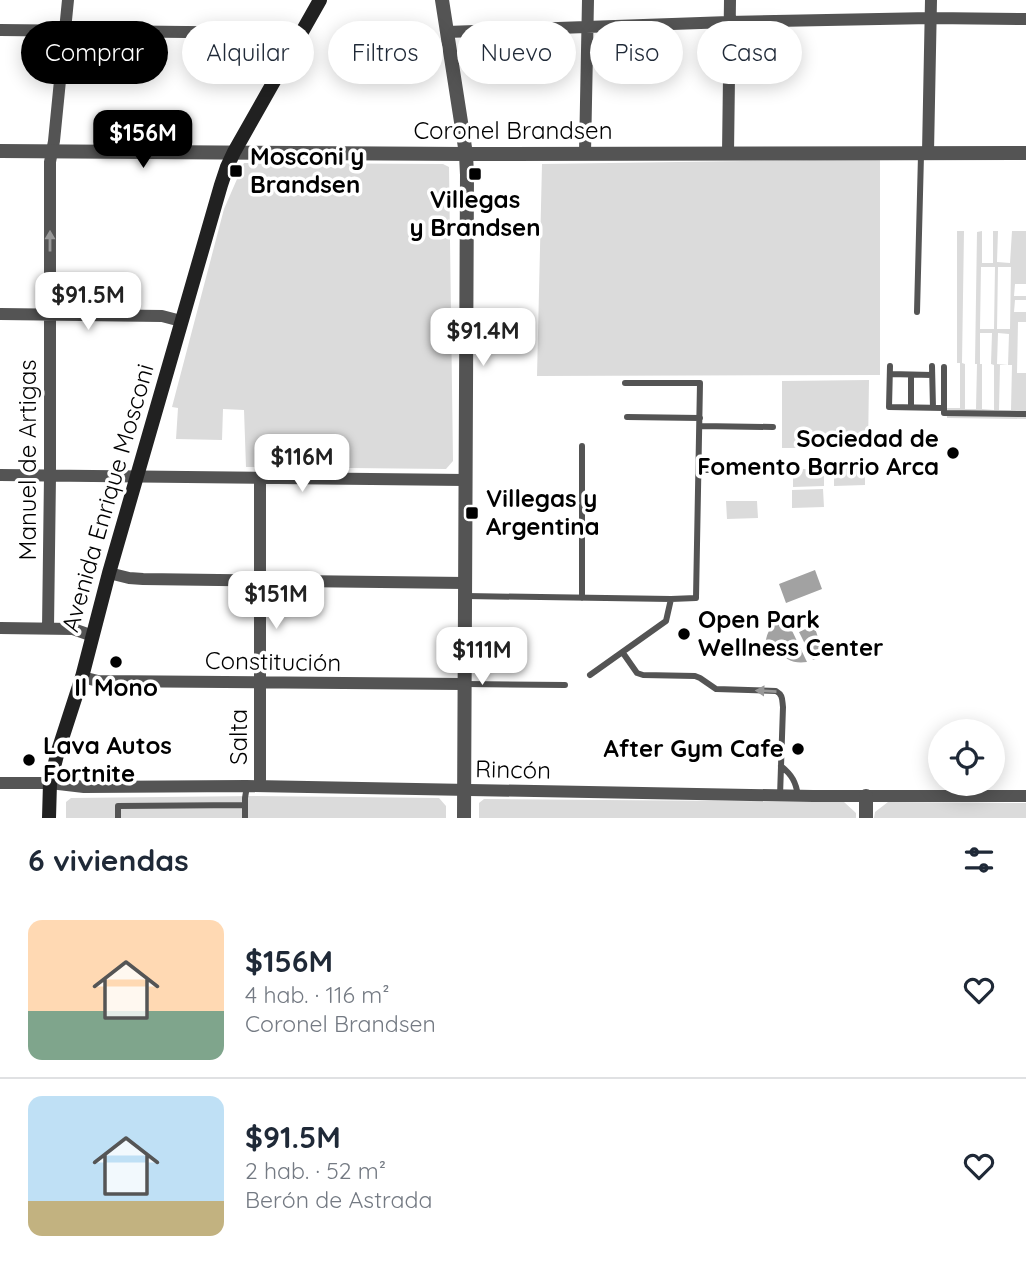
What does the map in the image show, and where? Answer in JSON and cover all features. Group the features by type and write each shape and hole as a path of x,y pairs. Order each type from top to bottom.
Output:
{"main road":[{"name":"Avenida Enrique Mosconi","path":"308,21 320,0"},
{"name":"Avenida Enrique Mosconi","path":"49,818 50,783 58,751 82,677 220,185 234,152 273,84"}],"street":[{"name":"Manuel de Artigas","path":"66,21 68,0"},
{"path":"442,0 466,154 464,818"},
{"path":"585,153 588,0"},
{"path":"729,21 730,0"},
{"path":"925,153 931,0"},
{"path":"780,21 1026,19"},
{"path":"447,32 697,23"},
{"path":"0,30 21,30"},
{"name":"Manuel de Artigas","path":"48,628 50,162 59,84"},
{"path":"728,153 729,84"},
{"name":"Coronel Brandsen","path":"0,151 1026,153"},
{"path":"0,314 162,316 181,321"},
{"path":"0,475 465,480"},
{"name":"Salta","path":"254,786 260,684 260,477"},
{"path":"109,573 143,579 259,580 464,590"},
{"path":"0,628 74,629 93,636"},
{"name":"Constitución","path":"82,677 98,681 260,684 464,684"},
{"name":"Rincón","path":"0,783 50,783 84,787 254,786 780,796 1026,796"},
{"path":"866,796 866,818"}],"lane":[{"path":"918,312 925,153"},
{"path":"890,366 889,407 944,408"},
{"path":"932,366 933,408"},
{"path":"944,367 944,413 1026,414"},
{"path":"890,374 932,375"},
{"path":"911,374 911,407"},
{"path":"464,590 582,598 695,598 700,383 625,383"},
{"path":"627,417 700,418"},
{"path":"699,426 773,427"},
{"path":"582,446 582,598"},
{"path":"699,470 768,470"},
{"path":"590,675 666,621 671,599"},
{"path":"623,653 637,673 643,675 695,676 716,689 776,691 780,694 780,796"},
{"path":"464,684 565,685"},
{"path":"781,766 796,782 798,796"},
{"path":"245,818 245,805 254,786"},
{"path":"118,818 118,806 245,805"}],"shaded area":[{"path":"880,159 880,375 537,376 542,164"},
{"path":"244,163 443,164 449,167 453,461 446,469 246,467 244,410 223,409 222,440 176,439 178,408 172,407 224,209"},
{"path":"957,231 964,231 962,363 965,364 965,409 976,409 977,232 982,231 982,263 993,263 993,231 998,231 997,262 1010,263 1012,231 1026,231 1026,284 1015,284 1014,296 1026,296 1026,300 1015,300 1014,312 1026,312 1026,322 1018,322 1017,373 1026,373 1026,419 947,418 947,408 960,408 960,363 957,363","holes":["981,267 995,267 994,329 980,329","998,267 1011,267 1010,329 997,329","980,333 992,333 994,410 982,409","998,333 1009,334 1008,365 997,364","1000,365 1012,365 1011,410 999,410"]},
{"path":"869,380 868,448 782,448 782,381"},
{"path":"834,468 865,468 865,485 834,486"},
{"path":"793,469 824,469 824,486 793,487"},
{"path":"823,489 824,507 792,508 792,490"},
{"path":"726,501 757,501 758,518 727,519"},
{"path":"815,570 822,589 786,603 779,584"},
{"path":"785,616 807,662 794,662 787,658 778,649 781,645 778,644 774,648 765,648 770,629"},
{"path":"814,625 824,656 813,660 799,632"},
{"path":"71,798 439,798 446,806 446,818 66,818 66,802"},
{"path":"484,799 844,802 856,813 856,818 479,818 479,803"},
{"path":"888,802 1026,803 1026,818 874,818 875,812"}],"place":[{"name":"Mosconi y Brandsen","path":"236,171"},
{"name":"Villegas y Brandsen","path":"475,174"},
{"name":"Sociedad de Fomento Barrio Arca","path":"953,453"},
{"name":"Villegas y Argentina","path":"472,513"},
{"name":"Open Park Wellness Center","path":"684,634"},
{"name":"Il Mono","path":"116,662"},
{"name":"After Gym Cafe","path":"798,749"},
{"name":"Lava Autos Fortnite","path":"29,760"}]}
